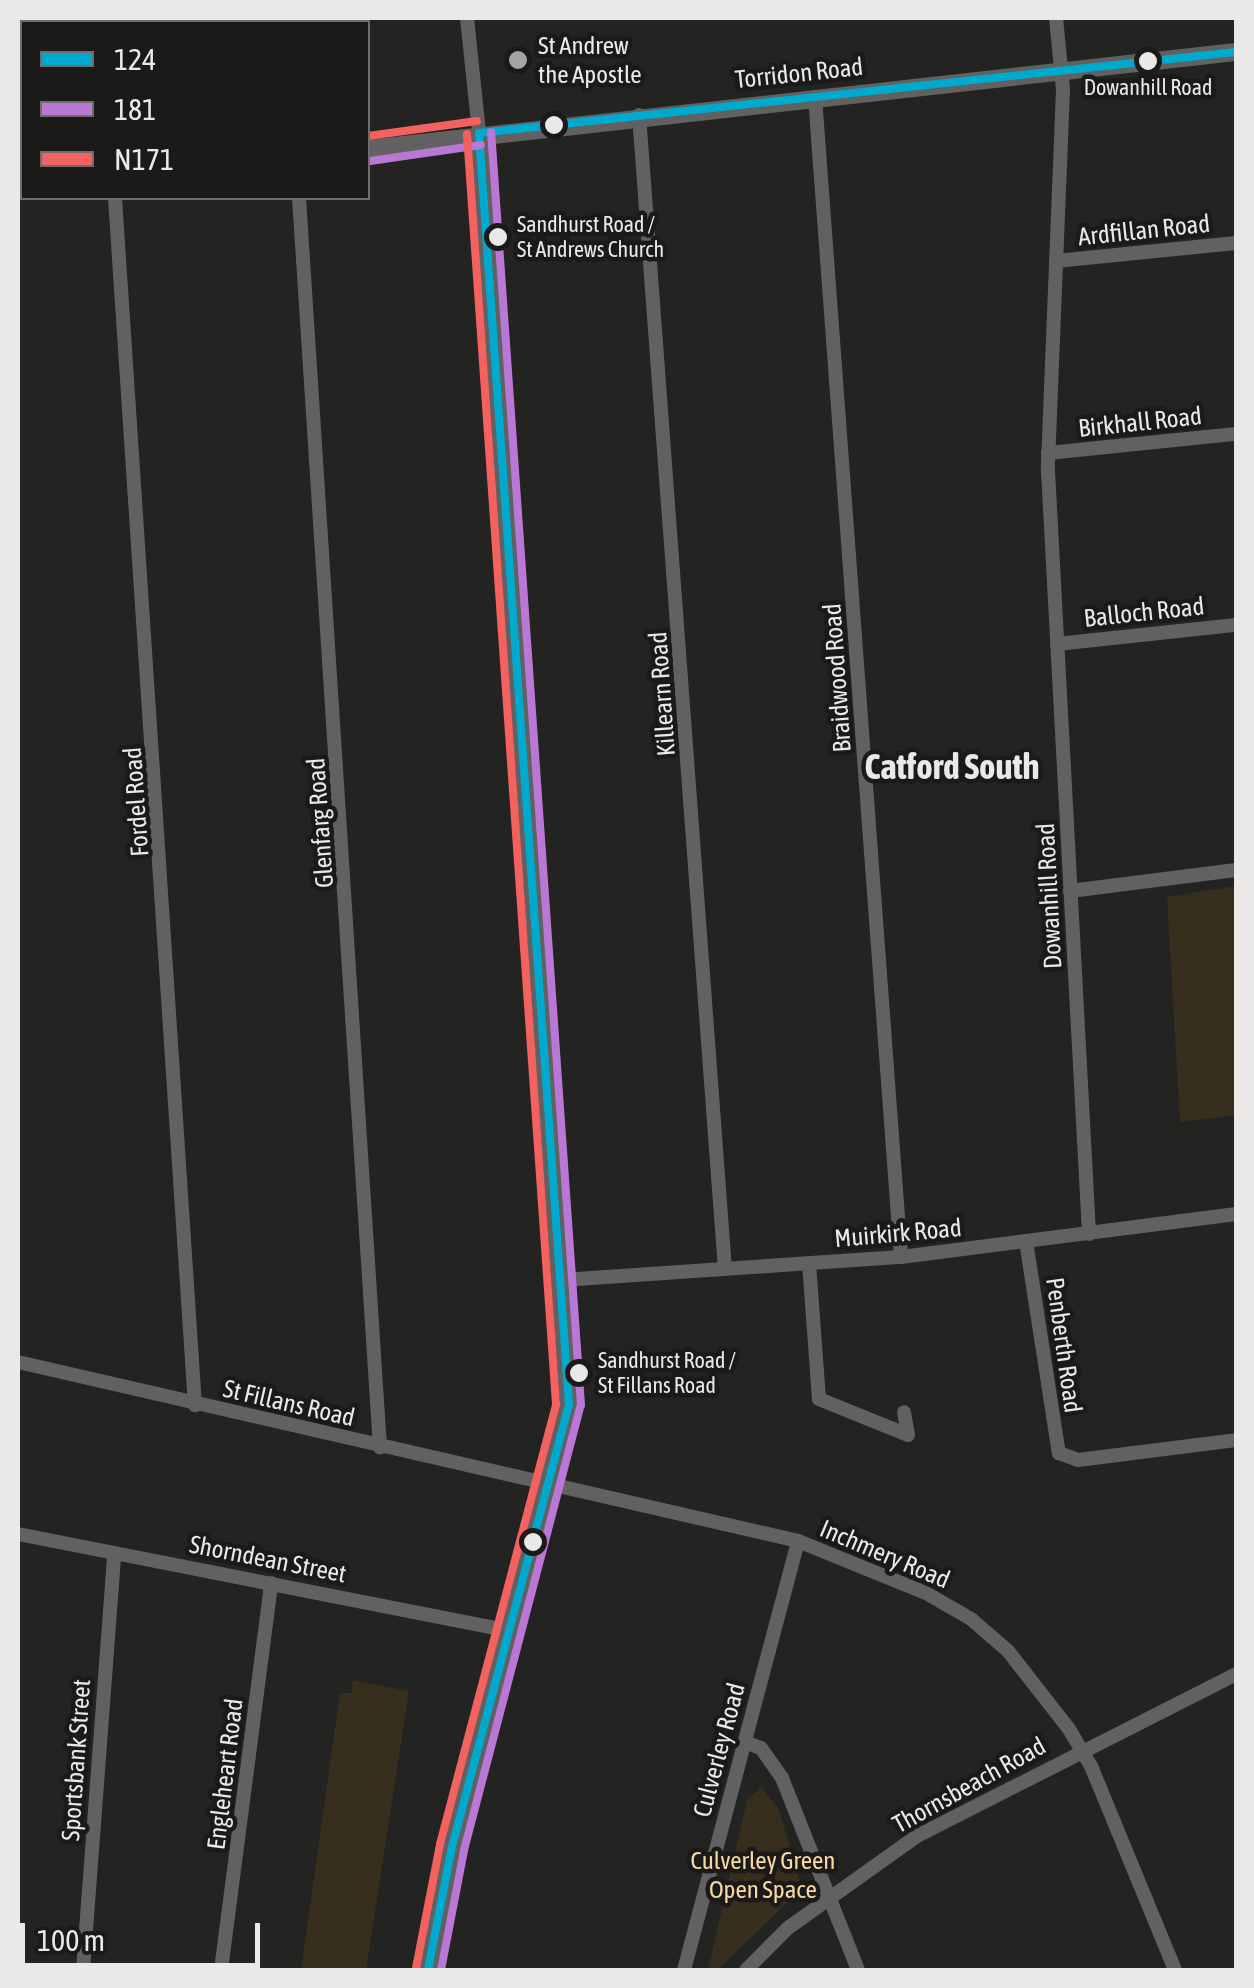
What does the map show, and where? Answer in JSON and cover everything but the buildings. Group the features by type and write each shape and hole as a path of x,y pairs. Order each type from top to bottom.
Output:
{"street":[{"path":"428,1970 452,1847 552,1482 569,1406 479,133 467,18"},
{"name":"Dowanhill Road","path":"1056,18 1062,70 1048,452 1089,1234"},
{"name":"Torridon Road","path":"370,149 639,115 1236,52"},
{"name":"Braidwood Road","path":"815,97 901,1257"},
{"name":"Killearn Road","path":"639,115 725,1269"},
{"name":"Fordel Road","path":"116,200 195,1405"},
{"name":"Glenfarg Road","path":"300,200 380,1447"},
{"name":"Ardfillan Road","path":"1056,262 1236,243"},
{"name":"Birkhall Road","path":"1048,452 1236,434"},
{"name":"Balloch Road","path":"1057,644 1236,625"},
{"path":"1070,891 1236,870"},
{"name":"Muirkirk Road","path":"562,1280 901,1257 1236,1214"},
{"name":"Penberth Road","path":"1026,1241 1059,1452 1078,1460 1236,1440"},
{"path":"810,1264 819,1399 908,1435 904,1412"},
{"name":"St Fillans Road","path":"18,1362 380,1447 552,1482"},
{"name":"Inchmery Road","path":"552,1482 798,1541 870,1568 971,1619 1040,1688 1080,1749 1175,1970"},
{"name":"Shorndean Street","path":"18,1534 510,1632"},
{"name":"Culverley Road","path":"684,1970 798,1541"},
{"name":"Sportsbank Street","path":"83,1970 114,1553"},
{"name":"Engleheart Road","path":"221,1970 271,1584"},
{"name":"Thornsbeach Road","path":"746,1970 828,1897 917,1836 1080,1749 1236,1674"},
{"path":"745,1742 761,1748 782,1778 858,1970"}],"green space":[{"path":"1236,886 1236,1115 1180,1122 1167,897"},
{"path":"353,1680 409,1691 366,1970 301,1970 340,1693 351,1693"},
{"name":"Culverley Green Open Space","path":"761,1787 779,1810 802,1888 718,1970 708,1970 747,1800"}],"transit line":[{"name":"124","path":"479,133 1236,52"},
{"name":"N171","path":"370,136 477,121"},
{"name":"181","path":"441,1970 464,1850 581,1405 491,132"},
{"name":"124","path":"428,1970 452,1847 569,1405 479,133"},
{"name":"N171","path":"416,1968 440,1844 556,1404 467,134"},
{"name":"181","path":"370,161 481,145"}],"place":[{"name":"St Andrew the Apostle","path":"518,60"},
{"name":"Dowanhill Road","path":"1148,61"},
{"name":"Sandhurst Road / St Andrews Church","path":"498,237"},
{"name":"Sandhurst Road / St Fillans Road","path":"579,1373"}],"district":[{"name":"Catford South","path":"952,766"}]}
